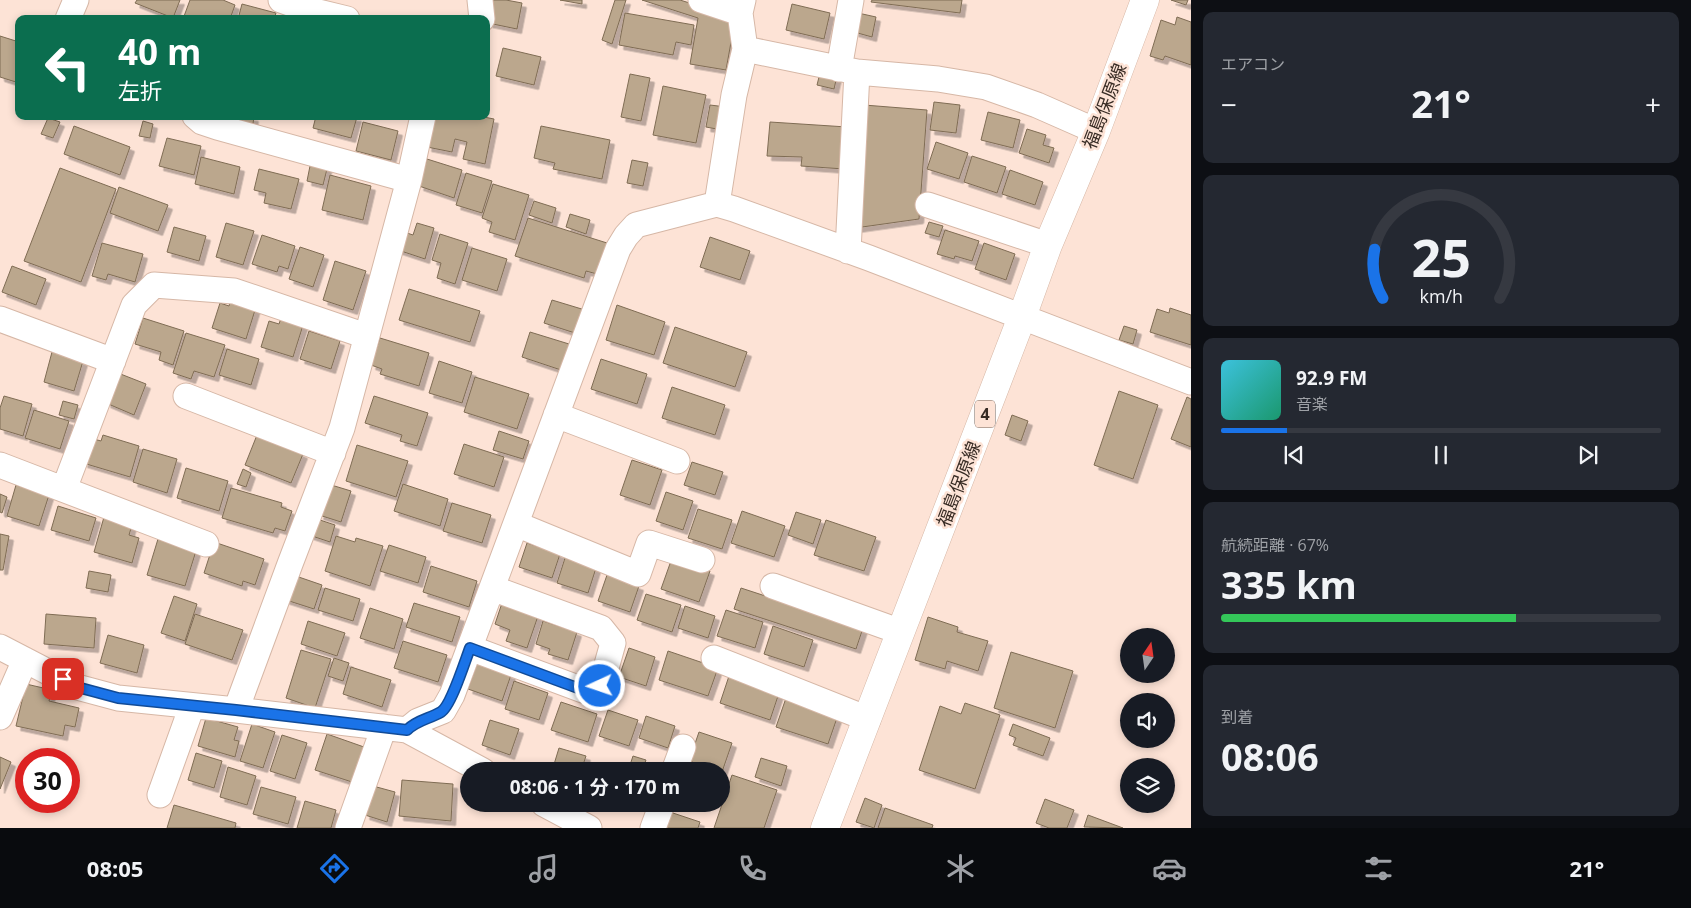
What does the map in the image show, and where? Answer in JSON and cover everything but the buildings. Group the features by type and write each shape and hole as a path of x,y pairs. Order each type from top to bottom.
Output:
{"main road":[{"name":"福島保原線","path":"825,828 1048,245 1096,131 1145,0"}],"street":[{"path":"70,15 76,0"},
{"path":"281,0 331,15"},
{"path":"480,0 483,15"},
{"path":"701,0 741,6 745,49 734,95 716,204"},
{"path":"848,250 848,71 851,0"},
{"path":"745,49 848,71 938,79 986,87 1037,105 1096,131"},
{"path":"200,120 217,127 409,180"},
{"path":"236,710 342,428 409,180 422,120"},
{"path":"348,828 396,728 443,711 452,695 618,249 636,225 716,204 734,209 848,250 1191,382"},
{"path":"928,205 1048,245"},
{"path":"64,489 134,305 154,285 234,291 366,336"},
{"path":"0,319 113,361"},
{"path":"186,396 333,453"},
{"path":"556,415 677,461"},
{"path":"0,465 206,544"},
{"path":"516,524 638,574 649,543 702,560"},
{"path":"773,586 901,632"},
{"path":"470,648 583,690 600,686 613,643 601,628 492,588"},
{"path":"0,647 77,687 118,698 396,728 465,762"},
{"path":"714,658 868,718"},
{"path":"0,717 25,660"},
{"path":"160,795 192,706"},
{"path":"677,762 683,747"},
{"path":"559,812 589,828"},
{"path":"653,828 659,812"}],"route":[{"path":"63,679 77,687 118,698 407,730 418,721 443,711 452,695 470,648 583,690 600,686"}]}
